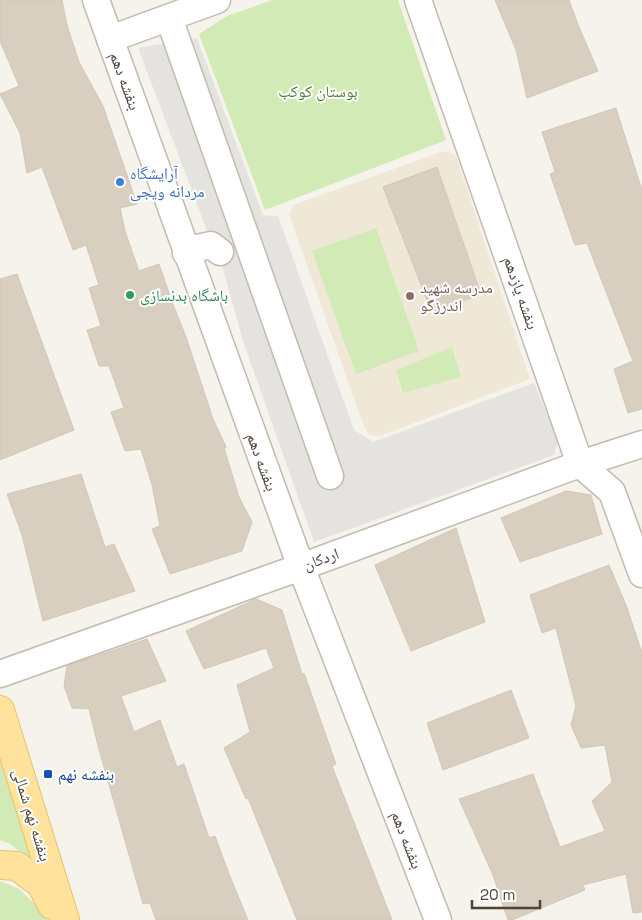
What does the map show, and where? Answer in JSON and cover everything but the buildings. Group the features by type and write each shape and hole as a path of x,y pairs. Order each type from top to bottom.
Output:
{"main road":[{"name":"بنفشه نهم شمالی","path":"0,710 65,920"},
{"path":"0,864 17,866 41,884 60,920"}],"street":[{"name":"بنفشه دهم","path":"96,0 301,567 438,920"},
{"path":"110,39 217,0"},
{"name":"بنفشه یازدهم","path":"418,0 580,464 612,492 642,574"},
{"path":"169,18 330,476"},
{"path":"186,253 211,245 220,252"},
{"name":"اردکان","path":"0,674 301,567 580,464 642,444"}],"shaded area":[{"path":"197,38 263,215 278,216 354,430 373,442 534,383 558,441 554,455 314,542 243,341 220,252 211,241 138,48"},
{"name":"مدرسه شهید اندرزگو","path":"441,152 449,152 456,156 530,379 380,436 369,435 363,424 289,214 293,205"}],"green space":[{"name":"بوستان کوکب","path":"272,0 398,0 446,140 265,210 199,34 227,16"},
{"path":"376,228 419,351 356,374 312,251"},
{"path":"452,347 461,377 403,393 396,370"},
{"path":"0,761 34,863 10,844 0,840"},
{"path":"0,881 19,889 46,915 47,920 0,920"}],"place":[{"name":"آرایشگاه مردانه ویجی","path":"120,182"},
{"name":"باشگاه بدنسازی","path":"130,295"},
{"name":"مدرسه شهید اندرزگو","path":"410,296"},
{"name":"بنفشه نهم","path":"48,774"}]}
